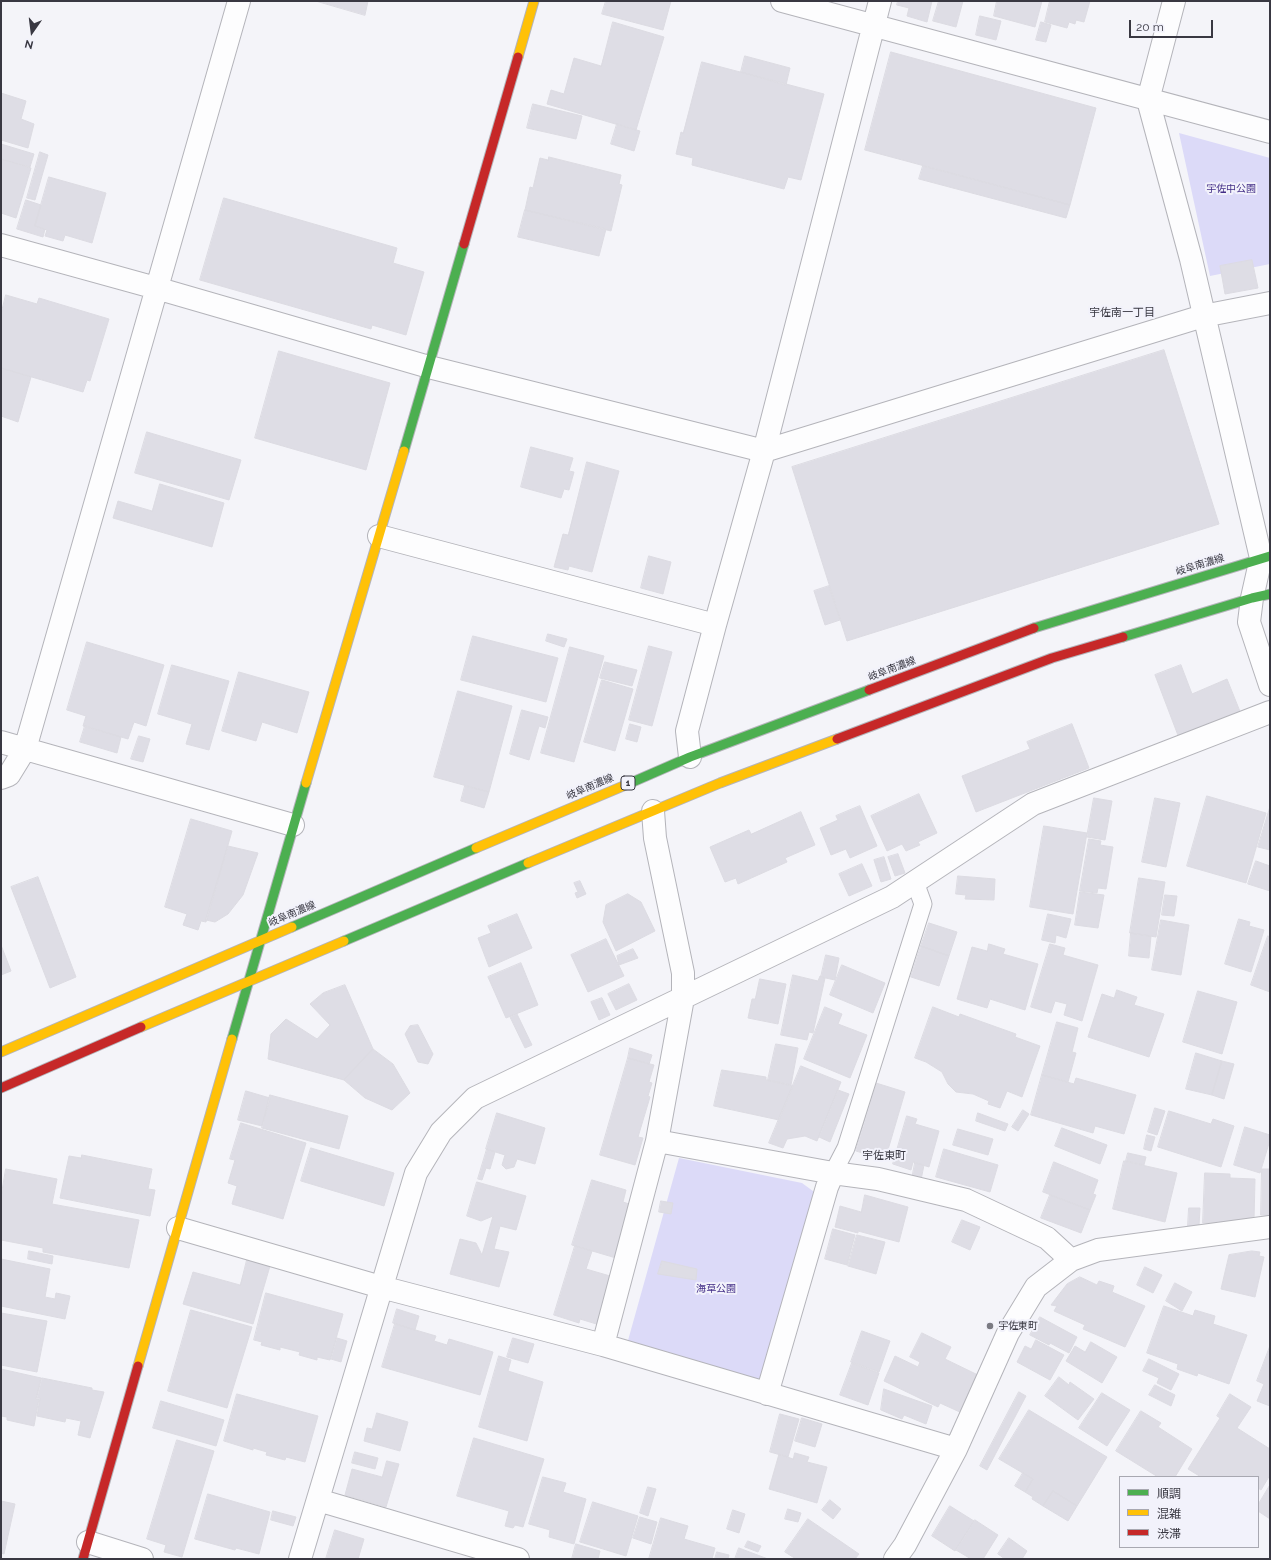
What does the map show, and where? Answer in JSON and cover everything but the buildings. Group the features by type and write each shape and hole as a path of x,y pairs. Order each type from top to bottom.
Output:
{"main road":[{"path":"85,1551 262,939 293,825 429,367 534,1"},
{"name":"岐阜南濃線","path":"1,1052 690,757 1030,629 1265,557"},
{"path":"1,1088 250,980 727,780 1052,658 1261,596"}],"street":[{"path":"1,778 9,775 24,749 239,1"},
{"path":"782,1 1270,132"},
{"path":"690,757 687,731 764,451 880,1"},
{"path":"1174,1 1148,100 1191,259 1203,316 1265,557 1261,596 1249,622 1270,685"},
{"path":"1,246 156,288 429,367 764,451 1203,316 1270,303"},
{"path":"379,536 715,625"},
{"path":"300,1559 416,1173 441,1132 475,1098 892,897 1033,804 1270,712"},
{"path":"1,742 293,825"},
{"path":"603,1345 657,1141 683,998 683,973 656,838 653,811"},
{"path":"657,1141 833,1173 878,1179 966,1200 1047,1238 1071,1260"},
{"path":"767,1394 827,1187 833,1173"},
{"path":"895,1559 956,1449 1008,1333 1036,1287 1071,1260 1098,1250 1270,1227"},
{"path":"178,1228 381,1287 603,1345 956,1449"},
{"path":"318,1500 518,1559"},
{"path":"85,1551 142,1559"}],"lane":[{"path":"833,1173 846,1148 923,904 915,882"}],"green space":[{"name":"宇佐中公園","path":"1179,133 1270,158 1270,264 1210,276"},
{"name":"海草公園","path":"679,1158 802,1183 817,1194 766,1382 627,1344"}],"traffic: fast":[{"path":"404,451 464,244"},
{"path":"1034,628 1270,556"},
{"path":"1123,637 1252,598 1270,594"},
{"path":"628,784 690,757 869,690"},
{"path":"232,1039 306,783"},
{"path":"292,927 476,848"},
{"path":"344,941 528,863"}],"traffic: slow":[{"path":"518,57 534,1"},
{"path":"306,783 404,451"},
{"path":"528,863 720,783 837,739"},
{"path":"476,848 628,784"},
{"path":"1,1052 292,927"},
{"path":"141,1027 344,941"},
{"path":"138,1366 232,1039"}],"traffic: jam":[{"path":"464,244 518,57"},
{"path":"869,690 1034,628"},
{"path":"837,739 1052,658 1123,637"},
{"path":"1,1088 141,1027"},
{"path":"83,1559 138,1366"}],"place":[{"name":"宇佐東町","path":"990,1326"}],"district":[{"name":"宇佐南一丁目","path":"1122,313"},
{"name":"宇佐東町","path":"884,1156"}]}
